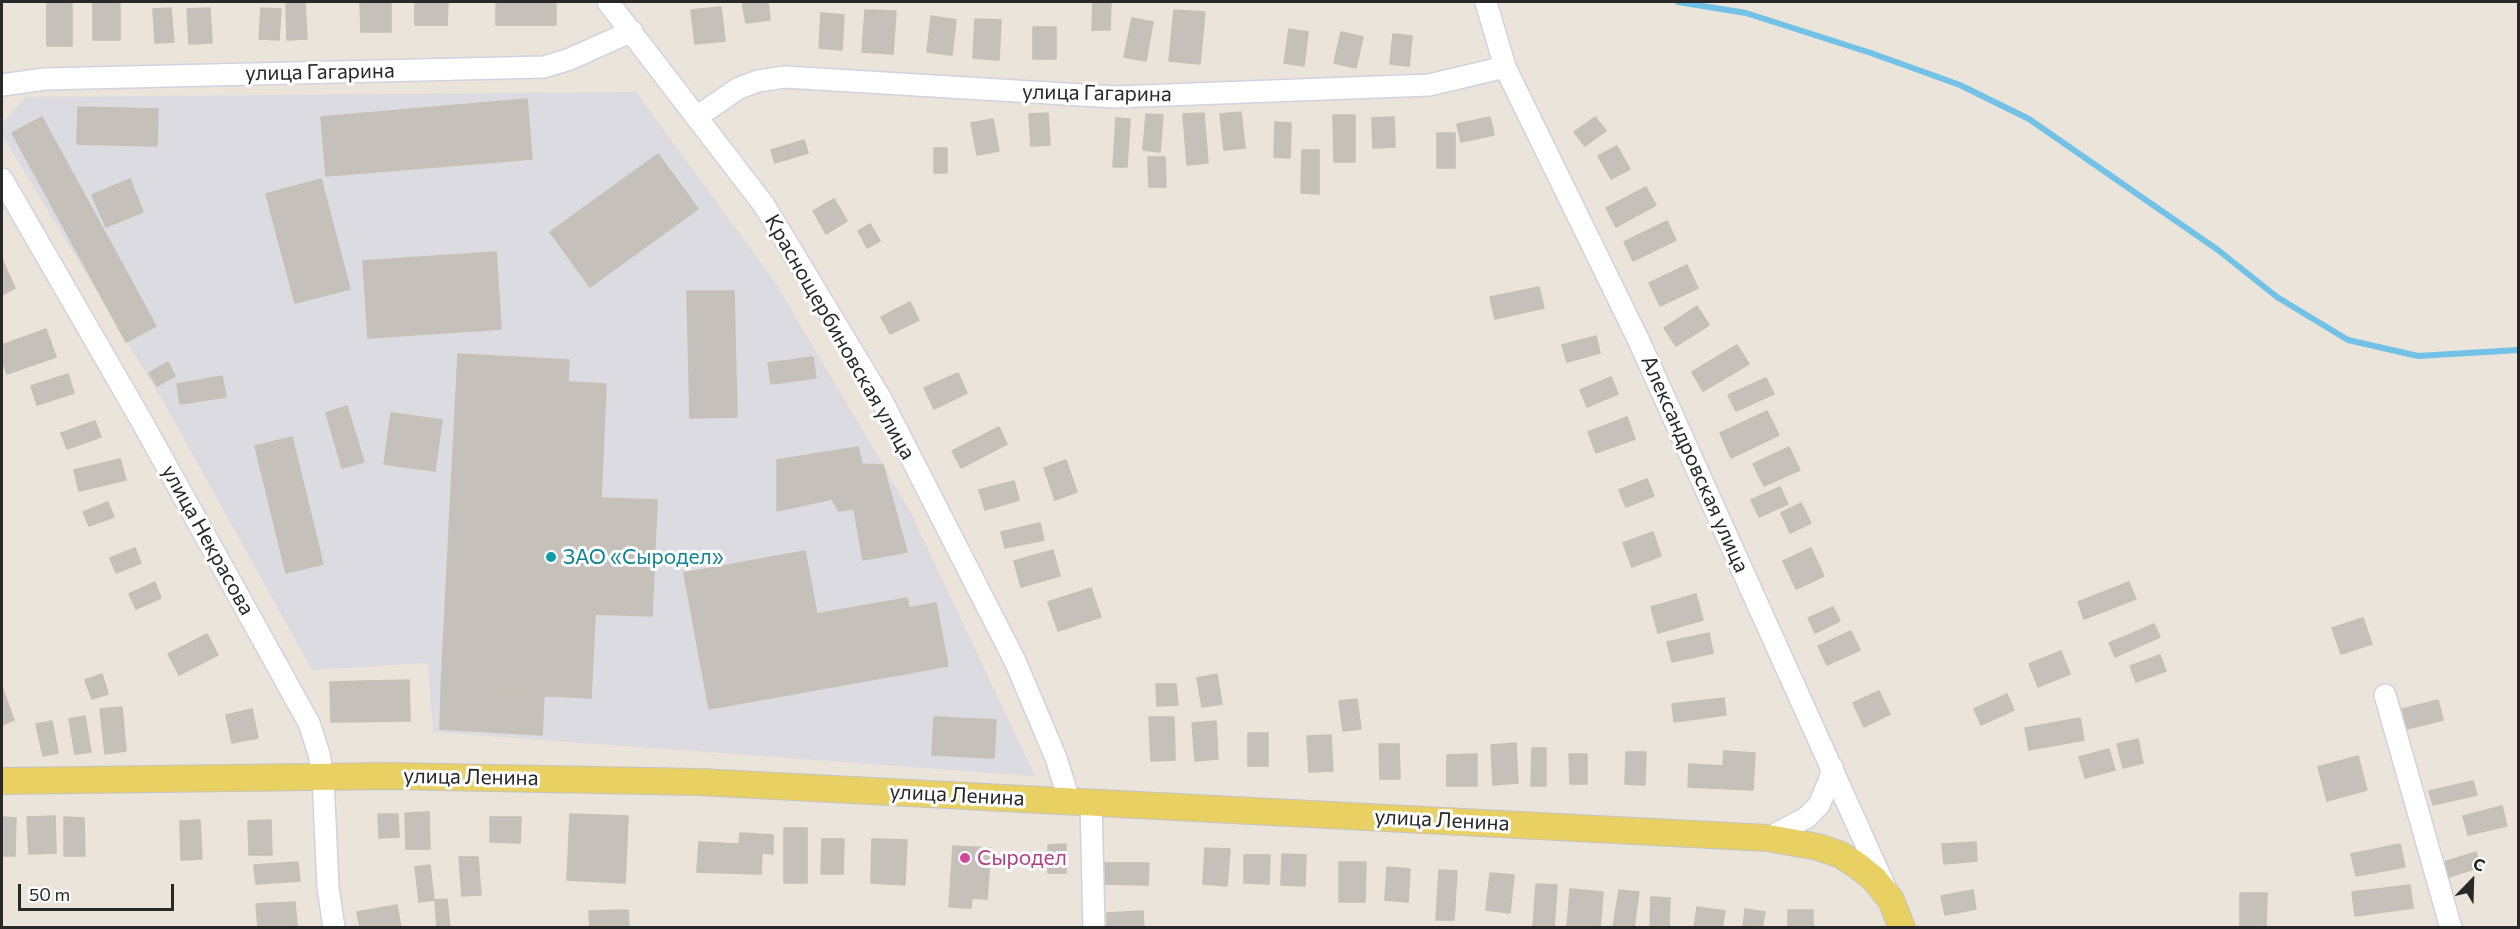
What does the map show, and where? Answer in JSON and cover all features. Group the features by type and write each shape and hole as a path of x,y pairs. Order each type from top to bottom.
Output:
{"main road":[{"name":"улица Ленина","path":"2,781 466,777 699,782 1768,838 1818,846 1841,855 1874,879 1891,900"},
{"name":"Александровская улица","path":"1891,900 1902,927"}],"street":[{"name":"Краснощербиновская улица","path":"608,2 698,116 764,206 881,399 1015,661 1064,776 1080,801 1094,927"},
{"name":"Александровская улица","path":"1486,2 1505,67 1638,339 1891,900"},
{"name":"улица Гагарина","path":"4,87 45,80 544,67 570,59 632,31"},
{"name":"улица Гагарина","path":"698,116 739,88 758,81 785,77 1115,97 1429,85 1505,67"},
{"name":"улица Некрасова","path":"2,179 302,707 320,754 328,887 334,927"},
{"path":"2385,695 2451,927"},
{"path":"1768,838 1806,818 1819,805 1830,779 1832,767"}],"shaded area":[{"path":"636,92 775,282 909,509 1035,776 433,732 428,663 312,670 163,401 2,135 2,124 26,97"}],"building":[{"path":"47,2 72,2 72,46 47,46"},
{"path":"93,2 120,2 120,40 93,40"},
{"path":"286,2 305,2 307,39 287,40"},
{"path":"360,2 391,2 391,32 361,32"},
{"path":"415,2 448,2 447,25 415,25"},
{"path":"496,2 556,2 556,25 496,25"},
{"path":"742,2 768,2 770,20 746,23"},
{"path":"1093,2 1111,2 1110,30 1092,30"},
{"path":"721,7 725,41 695,44 691,10"},
{"path":"171,8 174,42 155,43 153,9"},
{"path":"210,8 212,43 189,44 187,9"},
{"path":"261,8 281,9 279,40 259,39"},
{"path":"865,10 896,11 893,54 862,52"},
{"path":"1174,10 1205,12 1200,64 1169,61"},
{"path":"821,13 844,15 842,50 819,48"},
{"path":"931,16 956,20 952,55 927,52"},
{"path":"1132,18 1153,22 1146,61 1124,57"},
{"path":"975,19 1001,20 999,60 973,58"},
{"path":"1033,27 1056,27 1056,59 1033,59"},
{"path":"1289,29 1308,32 1304,66 1284,63"},
{"path":"1341,32 1363,37 1356,68 1334,63"},
{"path":"1393,34 1412,36 1409,66 1390,64"},
{"path":"527,99 532,159 326,176 321,117"},
{"path":"78,107 158,109 157,146 77,144"},
{"path":"1241,112 1245,148 1224,150 1220,114"},
{"path":"1048,113 1050,145 1031,146 1029,114"},
{"path":"1204,113 1208,163 1187,165 1183,114"},
{"path":"1146,114 1163,115 1160,152 1143,150"},
{"path":"1333,115 1355,115 1355,162 1334,162"},
{"path":"42,117 156,326 126,342 12,133"},
{"path":"1394,117 1395,147 1373,148 1372,118"},
{"path":"1490,117 1494,135 1461,142 1457,124"},
{"path":"1595,117 1606,131 1585,146 1574,132"},
{"path":"1116,118 1130,119 1127,167 1113,167"},
{"path":"993,119 999,151 977,155 971,123"},
{"path":"1275,122 1291,123 1290,158 1274,157"},
{"path":"1437,133 1455,133 1455,168 1437,168"},
{"path":"804,140 808,153 775,163 771,150"},
{"path":"1617,146 1630,169 1611,179 1598,156"},
{"path":"934,148 947,148 947,173 934,173"},
{"path":"1302,150 1319,150 1319,194 1301,193"},
{"path":"658,154 698,209 590,287 550,232"},
{"path":"1148,157 1165,157 1166,187 1149,187"},
{"path":"130,179 143,212 106,227 92,195"},
{"path":"321,179 350,289 295,303 266,194"},
{"path":"1646,187 1656,205 1616,227 1606,208"},
{"path":"834,199 847,221 826,234 813,211"},
{"path":"1667,221 1676,240 1633,261 1624,242"},
{"path":"870,224 880,241 867,248 858,231"},
{"path":"496,252 501,329 368,338 363,261"},
{"path":"2,259 15,288 2,295"},
{"path":"1687,265 1698,288 1660,306 1649,283"},
{"path":"1539,287 1544,308 1495,319 1490,297"},
{"path":"687,291 734,291 737,417 690,418"},
{"path":"910,302 919,320 890,334 881,317"},
{"path":"1697,306 1709,325 1676,346 1664,328"},
{"path":"46,329 56,357 7,374 2,360 2,345"},
{"path":"1596,336 1600,353 1567,362 1562,345"},
{"path":"1737,345 1749,364 1703,391 1692,372"},
{"name":"ЗАО «Сыродел»","path":"458,354 569,360 568,382 606,384 601,498 657,500 652,616 595,614 591,698 441,690"},
{"path":"813,357 816,378 771,384 768,363"},
{"path":"168,362 175,376 157,386 149,373"},
{"path":"958,373 967,393 934,409 924,388"},
{"path":"68,374 74,393 37,405 31,386"},
{"path":"222,376 226,397 180,404 177,384"},
{"path":"1611,377 1618,394 1587,407 1580,390"},
{"path":"1766,378 1774,394 1736,411 1728,395"},
{"path":"347,406 364,462 342,468 326,413"},
{"path":"1767,411 1779,435 1731,458 1720,433"},
{"path":"391,413 442,420 435,471 384,464"},
{"path":"1627,417 1635,439 1596,453 1588,432"},
{"path":"95,421 101,437 67,449 61,433"},
{"path":"999,427 1007,444 961,468 952,451"},
{"path":"292,437 323,564 286,573 255,446"},
{"path":"858,447 862,464 883,465 907,552 863,560 854,509 839,511 832,499 777,511 777,460"},
{"path":"1789,447 1800,470 1764,486 1753,464"},
{"path":"120,459 126,480 79,491 74,470"},
{"path":"1066,460 1077,492 1055,500 1044,468"},
{"path":"1647,479 1654,496 1626,507 1619,490"},
{"path":"1014,481 1019,500 985,510 979,490"},
{"path":"1780,487 1788,504 1759,517 1751,500"},
{"path":"108,502 114,517 89,526 83,512"},
{"path":"1801,503 1811,523 1790,533 1781,513"},
{"path":"1040,523 1044,540 1005,548 1001,532"},
{"path":"1653,532 1661,556 1632,567 1623,543"},
{"path":"135,548 141,563 116,573 110,558"},
{"path":"1811,548 1824,576 1796,589 1783,561"},
{"path":"1053,550 1060,576 1021,587 1014,561"},
{"path":"805,551 817,614 907,598 909,608 936,603 948,666 709,709 684,573"},
{"path":"155,582 161,598 136,609 129,594"},
{"path":"2129,582 2136,599 2084,619 2078,602"},
{"path":"1091,588 1101,617 1058,631 1048,602"},
{"path":"1696,594 1703,620 1658,633 1651,607"},
{"path":"1833,607 1840,621 1815,633 1808,618"},
{"path":"2363,618 2372,644 2341,654 2332,628"},
{"path":"2154,624 2160,637 2115,657 2109,643"},
{"path":"1851,631 1860,650 1827,665 1818,646"},
{"path":"1709,633 1713,653 1672,662 1667,642"},
{"path":"207,634 218,655 179,675 168,654"},
{"path":"2061,651 2070,674 2038,687 2029,664"},
{"path":"2160,655 2166,671 2136,682 2130,666"},
{"path":"102,674 108,694 92,699 85,680"},
{"path":"1217,674 1222,704 1202,707 1197,678"},
{"path":"409,680 410,721 331,722 330,682"},
{"path":"1156,684 1176,684 1178,705 1157,706"},
{"path":"2,687 14,720 2,725"},
{"path":"441,690 544,696 542,735 440,729"},
{"path":"1879,691 1890,714 1864,727 1853,703"},
{"path":"2007,694 2014,710 1981,725 1974,709"},
{"path":"1724,698 1726,715 1674,722 1672,704"},
{"path":"1357,699 1361,729 1343,731 1339,701"},
{"path":"2438,700 2443,720 2407,729 2402,709"},
{"path":"122,707 126,751 105,754 100,709"},
{"path":"252,709 258,738 232,743 226,715"},
{"path":"85,716 91,752 75,754 69,719"},
{"path":"934,717 996,720 994,758 932,755"},
{"path":"1149,717 1174,717 1175,760 1151,761"},
{"path":"2080,718 2084,740 2029,750 2025,728"},
{"path":"52,721 58,753 43,756 36,724"},
{"path":"1216,721 1218,759 1195,761 1192,723"},
{"path":"1248,733 1268,733 1268,766 1248,766"},
{"path":"1331,735 1333,771 1309,772 1307,736"},
{"path":"2138,739 2143,763 2123,768 2117,744"},
{"path":"1516,743 1518,783 1493,785 1491,745"},
{"path":"1379,744 1399,744 1400,779 1380,779"},
{"path":"1532,748 1546,748 1546,786 1531,786"},
{"path":"2109,749 2115,770 2085,778 2079,757"},
{"path":"1724,751 1755,753 1753,790 1688,787 1689,764 1723,766"},
{"path":"1626,752 1646,752 1645,785 1625,784"},
{"path":"1477,754 1477,786 1447,786 1447,755"},
{"path":"1569,754 1587,754 1587,784 1570,784"},
{"path":"2358,756 2367,790 2327,801 2318,767"},
{"path":"2473,781 2477,795 2433,805 2429,791"},
{"path":"2502,806 2507,826 2468,835 2463,816"},
{"path":"429,812 430,849 406,849 405,813"},
{"path":"378,814 398,814 399,837 379,838"},
{"path":"570,814 628,816 625,883 567,880"},
{"path":"55,816 56,853 29,854 27,817"},
{"path":"2,817 16,818 15,856 2,856"},
{"path":"64,817 84,818 85,856 64,856"},
{"path":"490,817 521,817 520,843 490,842"},
{"path":"200,820 202,859 181,860 180,821"},
{"path":"271,820 272,855 249,855 248,821"},
{"path":"784,828 807,828 807,883 784,883"},
{"path":"740,833 773,835 773,854 762,853 761,874 697,872 699,842 739,844"},
{"path":"822,839 844,839 843,874 821,874"},
{"path":"872,839 907,840 905,885 871,883"},
{"path":"1976,842 1977,861 1944,864 1942,844"},
{"path":"1066,844 1066,873 1048,873 1048,845"},
{"path":"2400,844 2405,867 2356,876 2351,854"},
{"path":"953,846 991,848 987,899 972,898 971,908 949,907"},
{"path":"1205,848 1230,849 1227,886 1203,884"},
{"path":"2476,852 2480,867 2449,877 2444,862"},
{"path":"1282,854 1306,855 1305,886 1281,885"},
{"path":"1244,855 1270,855 1269,884 1244,883"},
{"path":"459,857 478,857 481,895 462,896"},
{"path":"298,862 300,881 256,884 254,865"},
{"path":"1339,862 1366,862 1365,902 1339,902"},
{"path":"1103,863 1149,863 1148,885 1103,884"},
{"path":"430,865 434,900 419,902 415,867"},
{"path":"1387,867 1410,869 1408,902 1385,900"},
{"path":"1439,870 1457,871 1454,920 1436,920"},
{"path":"1490,873 1514,875 1510,913 1486,910"},
{"path":"1536,884 1557,885 1554,928 1533,928"},
{"path":"2410,885 2413,908 2355,916 2352,892"},
{"path":"1570,889 1603,892 1600,928 1567,928"},
{"path":"1619,890 1639,892 1634,928 1613,928"},
{"path":"1973,890 1976,909 1945,915 1941,896"},
{"path":"2240,893 2267,893 2266,927 2240,926"},
{"path":"1651,897 1670,898 1669,928 1650,928"},
{"path":"447,899 450,928 437,928 435,900"},
{"path":"295,902 297,926 258,928 256,904"},
{"path":"397,905 401,928 360,928 357,912"},
{"path":"1697,907 1725,911 1722,928 1694,928"},
{"path":"1745,909 1765,912 1762,928 1743,928"},
{"path":"628,910 629,928 590,928 589,911"},
{"path":"1788,910 1813,910 1813,928 1788,928"},
{"path":"1143,911 1144,928 1107,928 1107,913"}],"waterway":[{"path":"1678,2 1746,13 1871,53 1960,85 2029,119 2218,250 2277,297 2348,340 2418,356 2518,350"}],"place":[{"name":"ЗАО «Сыродел»","path":"551,557"},
{"name":"Сыродел","path":"965,858"}]}
